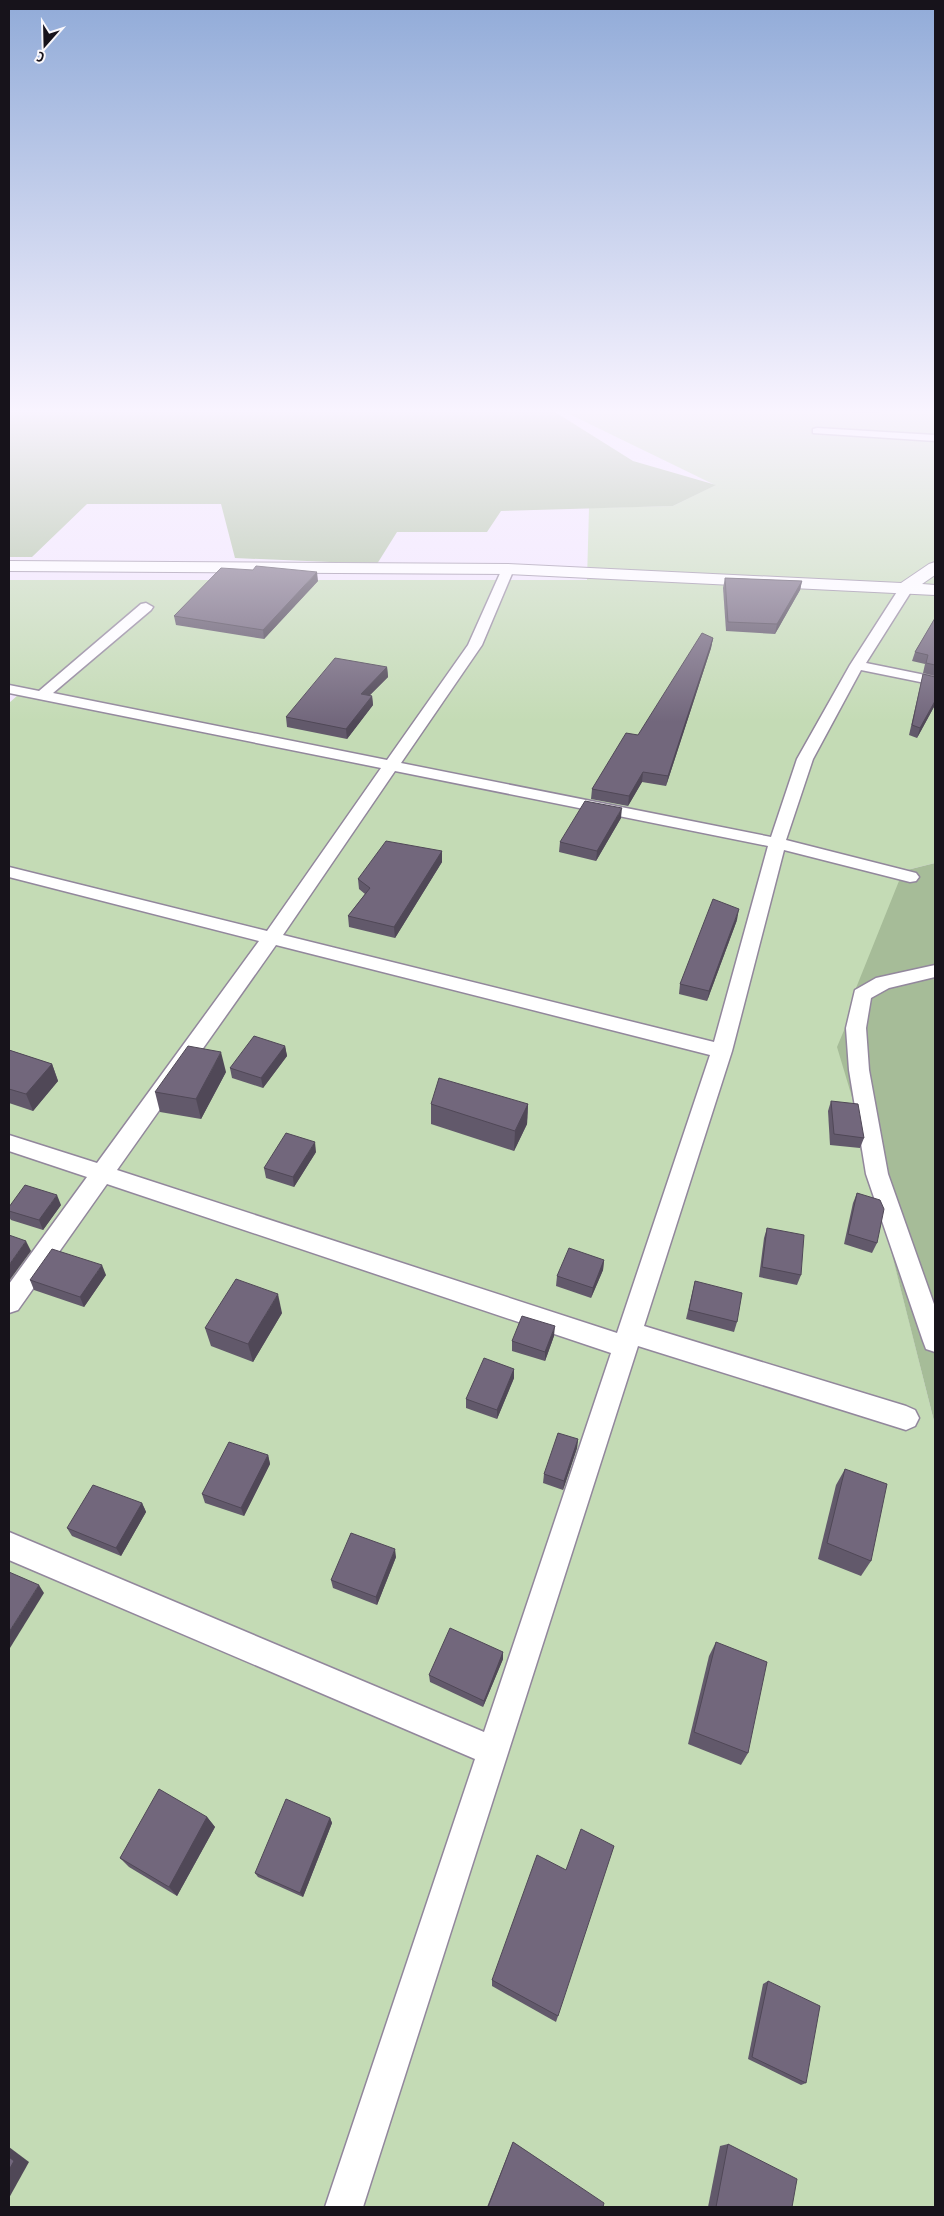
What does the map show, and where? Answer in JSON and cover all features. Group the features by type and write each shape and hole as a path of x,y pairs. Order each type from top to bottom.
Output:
{"street":[{"path":"9,566 508,569 908,587 935,590"},
{"path":"908,587 935,567"}],"lane":[{"path":"9,1303 393,766 475,644 508,569"},
{"path":"344,2207 722,1051 777,844 805,759 857,665 908,587"},
{"path":"42,696 146,607"},
{"path":"857,665 935,681"},
{"path":"9,689 777,844 910,878"},
{"path":"9,872 722,1051"},
{"path":"935,971 883,983 862,995 856,1028 860,1070 877,1174 935,1341"},
{"path":"9,1143 627,1339 906,1418"},
{"path":"9,1546 492,1751"}],"green space":[{"path":"9,515 75,515 32,557 9,557"},
{"path":"224,515 498,515 487,532 397,532 377,564 235,558"},
{"path":"589,515 935,515 935,863 903,871 857,1114 935,1425 935,2207 9,2207 9,703 18,695 9,693 9,580 587,580"},
{"path":"935,863 935,1425 881,1211 860,1148 857,1114 837,1047 850,1016 856,988 903,871"}],"building":[{"path":"256,566 317,572 263,630 174,616 221,568 253,570"},
{"path":"725,578 802,581 777,624 728,622"},
{"path":"935,618 935,665 926,663 928,655 915,652"},
{"path":"702,633 713,638 668,776 643,772 629,796 592,789 626,733 638,735"},
{"path":"335,658 387,667 361,694 372,696 346,729 286,717"},
{"path":"923,674 935,677 935,701 920,728 912,725"},
{"path":"585,801 622,808 597,851 560,842"},
{"path":"386,841 442,851 394,927 348,916 370,888 358,879"},
{"path":"713,899 739,909 709,991 680,984"},
{"path":"254,1036 285,1046 261,1078 230,1068"},
{"path":"188,1046 221,1052 196,1099 155,1092"},
{"path":"9,1050 52,1064 26,1094 9,1089"},
{"path":"439,1078 528,1104 515,1131 431,1104"},
{"path":"831,1101 858,1104 864,1138 834,1134"},
{"path":"286,1133 315,1142 293,1177 264,1168"},
{"path":"25,1185 57,1195 39,1220 9,1211 9,1207"},
{"path":"857,1193 880,1200 884,1209 877,1243 848,1234"},
{"path":"767,1228 804,1235 801,1275 762,1267"},
{"path":"9,1235 26,1241 9,1265"},
{"path":"569,1248 604,1260 593,1288 557,1276"},
{"path":"52,1249 102,1265 80,1297 30,1280"},
{"path":"236,1279 278,1294 248,1344 205,1328"},
{"path":"695,1281 742,1293 737,1322 689,1310"},
{"path":"522,1316 555,1326 545,1352 512,1341"},
{"path":"484,1358 514,1369 497,1410 466,1399"},
{"path":"558,1433 578,1439 564,1481 544,1474"},
{"path":"229,1442 268,1455 241,1508 202,1494"},
{"path":"845,1469 887,1484 871,1561 827,1543"},
{"path":"93,1485 142,1503 116,1548 67,1528"},
{"path":"351,1533 395,1549 376,1597 331,1580"},
{"path":"9,1572 39,1585 9,1632"},
{"path":"450,1628 503,1652 484,1701 429,1675"},
{"path":"716,1642 767,1662 748,1753 694,1732"},
{"path":"159,1789 207,1817 169,1887 120,1858"},
{"path":"286,1799 330,1818 300,1893 255,1873"},
{"path":"581,1829 614,1846 558,2016 492,1980 537,1855 566,1870"},
{"path":"768,1981 820,2006 806,2083 752,2057"},
{"path":"513,2142 604,2203 603,2207 488,2207"},
{"path":"728,2144 797,2179 792,2207 716,2207"},
{"path":"9,2157 14,2161 9,2170"}]}
